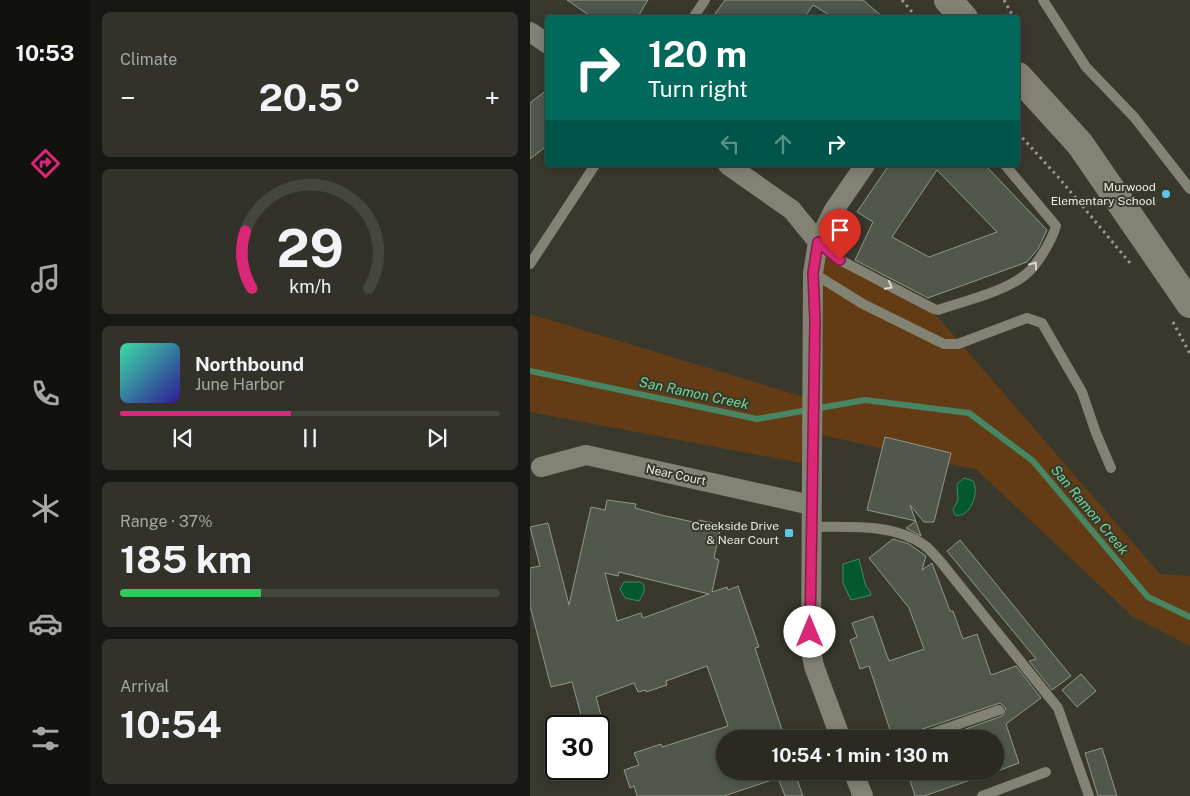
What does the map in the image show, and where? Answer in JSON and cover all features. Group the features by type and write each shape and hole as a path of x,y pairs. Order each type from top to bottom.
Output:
{"main road":[{"path":"948,0 961,15"},
{"path":"1020,78 1080,144 1180,310"}],"street":[{"path":"731,167 792,210 818,242"},
{"path":"825,206 853,167"},
{"path":"838,730 811,651 811,505 815,320 813,273 818,242 834,210 864,167"},
{"name":"Near Court","path":"541,467 586,455 811,505"},
{"path":"857,780 863,796"}],"lane":[{"path":"695,15 705,0"},
{"path":"1043,0 1086,67 1134,117 1190,189"},
{"path":"530,264 594,167"},
{"path":"818,242 840,260 938,310 1002,287 1026,275 1052,239 1056,226 1007,167"},
{"path":"813,273 863,304 944,344 958,344 1027,318 1042,323 1082,392 1096,433 1111,468"},
{"path":"811,527 862,527 897,533 923,544 940,561 1058,708 1089,796"},
{"path":"942,730 999,710"},
{"path":"982,796 1046,772"}],"path":[{"path":"902,0 914,15"},
{"path":"1004,0 1012,15"},
{"path":"1020,135 1059,178 1136,270"},
{"path":"1180,310 1190,354"}],"shaded area":[{"path":"818,242 930,308 1160,574 1190,576 1190,646 1132,616 977,470 814,433 812,465 530,412 530,314 814,400"},
{"path":"964,478 973,481 975,486 974,498 965,513 955,515 953,510 958,500 957,484"},
{"path":"859,559 866,587 871,595 851,600 843,583 843,564"},
{"path":"624,582 640,582 644,585 644,592 639,601 625,598 620,589"}],"building":[{"path":"567,0 648,0 639,15 589,15"},
{"path":"725,0 863,0 880,15 829,15 813,5 806,15 714,15"},
{"path":"545,91 545,147 530,159 530,103"},
{"path":"888,167 987,167 1047,230 1038,249 1027,262 928,298 855,260 873,222 857,212","holes":["937,170 997,232 929,257 892,237"]},
{"path":"885,437 951,453 934,522 924,522 910,505 916,521 867,510"},
{"path":"607,500 636,504 635,508 661,515 698,523 699,520 721,525 714,558 719,560 712,592 727,587 728,590 738,586 759,647 755,648 782,730 716,730 716,780 772,780 724,796 637,796 634,786 630,788 624,770 639,765 634,753 661,744 662,747 728,726 707,666 666,681 667,685 646,692 646,690 638,692 634,683 596,697 601,715 581,715 572,682 551,687 530,606 530,568 540,566 530,527 548,523 569,605 591,507 605,510","holes":["619,572 709,594 643,618 641,613 617,621 605,573 618,576"]},
{"path":"916,521 921,536 906,528"},
{"path":"893,539 909,544 926,556 922,570 932,563 963,639 977,634 991,675 1016,666 1041,698 1006,724 1019,763 1004,769 1004,730 963,730 1002,716 1006,708 1000,703 920,730 890,730 869,666 860,669 850,640 857,637 852,623 873,616 889,661 924,649 909,608 869,558"},
{"path":"960,540 1071,676 1052,690 1029,661 1036,659 947,551"},
{"path":"1081,674 1096,691 1077,707 1062,690"},
{"path":"1102,748 1117,796 1098,796 1085,753"},
{"path":"779,780 797,780 803,796 785,796"},
{"path":"910,780 971,780 924,796 915,796"}],"waterway":[{"name":"San Ramon Creek","path":"530,371 757,419 865,400 969,413 1033,461 1148,597 1190,617"}],"place":[{"name":"Murwood Elementary School","path":"1166,194"},
{"name":"Creekside Drive & Near Court","path":"789,533"}],"route":[{"path":"810,632 815,320 813,273 818,242 840,260"}]}
